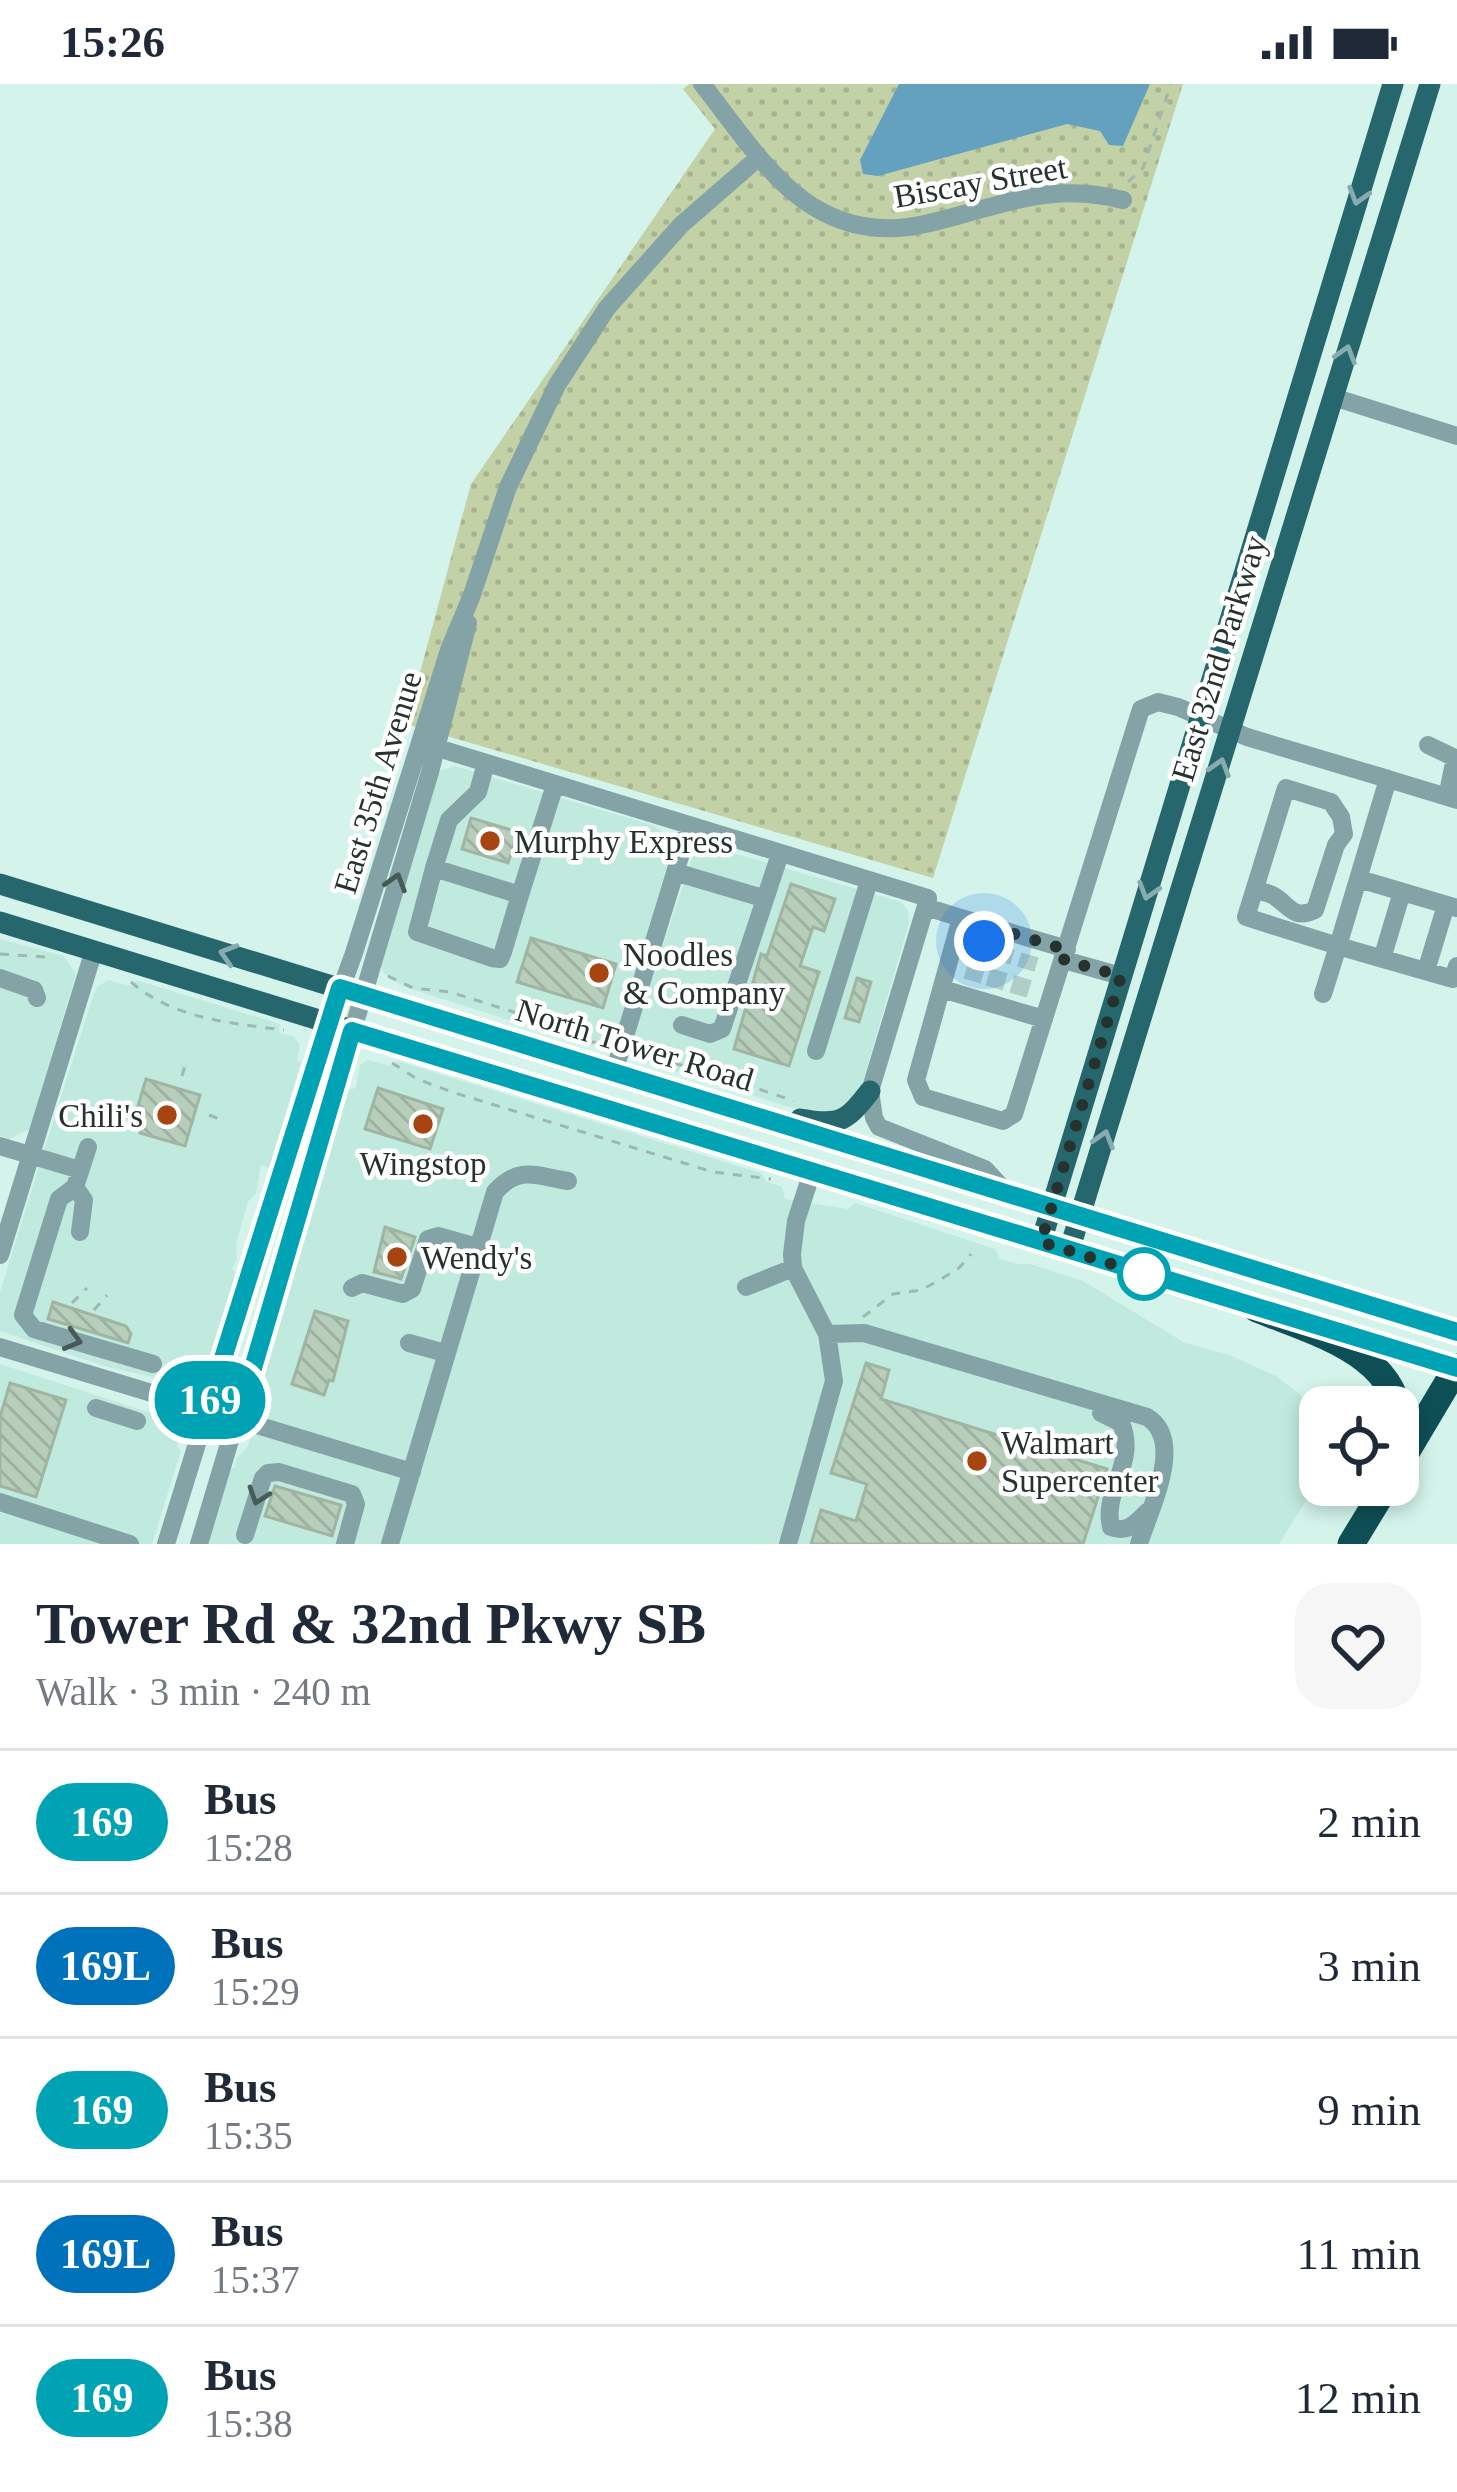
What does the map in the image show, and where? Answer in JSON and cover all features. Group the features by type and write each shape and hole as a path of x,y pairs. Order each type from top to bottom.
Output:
{"highway":[{"path":"1257,1309 1337,1342 1373,1365 1389,1386"},
{"path":"1419,1431 1457,1367"},
{"path":"1351,1544 1372,1506"}],"main road":[{"name":"East 32nd Parkway","path":"1041,1242 1393,84"},
{"name":"East 32nd Parkway","path":"1069,1251 1430,84"},
{"name":"North Tower Road","path":"0,884 1457,1332"},
{"path":"0,922 1457,1367"},
{"path":"740,1110 837,1122 850,1116 870,1090"}],"street":[{"name":"Biscay Street","path":"702,84 758,158 790,191 816,210 871,229 922,224 1046,193 1088,192 1123,200"},
{"name":"East 35th Avenue","path":"199,1544 364,995 449,650 524,450 607,308 669,237 758,158"},
{"path":"1333,398 1457,436"},
{"path":"962,918 916,1080 923,1096 1003,1121 1014,1114 1141,709 1158,702 1200,714 1246,737 1452,798 1456,758 1428,745"},
{"path":"429,745 928,899 986,933 1121,976"},
{"name":"East 35th Avenue","path":"166,1544 328,1023 429,745"},
{"path":"486,764 478,792 449,820 417,932 492,958 500,958 503,952 555,784"},
{"path":"1323,994 1388,779"},
{"path":"1255,890 1274,896 1297,914 1315,910 1336,844 1344,834 1341,817 1331,802 1286,788 1246,917 1453,980 1457,966"},
{"path":"614,1072 689,826"},
{"path":"1344,834 1369,842"},
{"path":"682,1025 710,1034 722,1029 780,854"},
{"path":"434,868 520,895"},
{"path":"675,872 764,898"},
{"path":"1359,879 1452,906 1426,971"},
{"path":"816,1052 869,881"},
{"path":"1382,959 1402,892"},
{"path":"928,899 870,1090 874,1118 879,1127 985,1169 1007,1192"},
{"path":"0,1255 94,950"},
{"path":"0,978 34,990 38,998"},
{"path":"942,989 992,995 1044,1019"},
{"path":"0,1147 78,1178 84,1200 80,1232"},
{"path":"88,1147 78,1178 59,1199 23,1315 34,1329 153,1364"},
{"path":"788,1544 834,1382 827,1334 794,1268 793,1237 812,1172"},
{"path":"390,1544 495,1192 512,1174 568,1181"},
{"path":"359,1286 404,1294 412,1289 428,1239 438,1236 476,1247"},
{"path":"746,1287 794,1268"},
{"path":"827,1334 864,1334 1121,1409 1159,1424 1165,1455 1140,1539 1117,1541 1106,1536 1099,1521 1101,1500 1121,1442 1115,1431 1066,1393"},
{"path":"409,1342 446,1353"},
{"path":"0,1347 412,1472"},
{"path":"1066,1393 1121,1423 1128,1439 1111,1508 1111,1527 1130,1528 1148,1510"},
{"path":"96,1408 137,1421"},
{"path":"245,1535 268,1473 279,1472 352,1494 356,1504 345,1544"},
{"path":"0,1502 130,1544"}],"path":[{"path":"1123,200 1126,183 1143,168 1171,84"},
{"path":"0,954 49,957"},
{"path":"388,976 413,988 450,992 552,1024 583,1041 603,1043"},
{"path":"121,979 154,1000 222,1023 293,1032"},
{"path":"638,1054 766,1089 804,1107"},
{"path":"378,1058 452,1092 713,1172 776,1180"},
{"path":"182,1076 186,1061"},
{"path":"208,1115 222,1120"},
{"path":"858,1323 893,1294 921,1290 959,1268 971,1254"},
{"path":"72,1303 87,1288"},
{"path":"94,1310 107,1295"}],"shaded area":[{"path":"689,84 1183,84 933,878 406,724 471,484 715,129 683,89"},
{"path":"455,766 655,826 670,839 671,853 618,1029 609,1042 591,1046 411,989 389,979 382,970 436,772"},
{"path":"706,845 901,902 908,910 909,923 853,1105 821,1117 640,1060 635,1030 692,858"},
{"path":"0,939 64,956 76,974 30,1129 9,1139 0,1136"},
{"path":"108,980 131,986 136,980 280,1024 279,1033 293,1036 300,1044 297,1060 301,1062 269,1168 261,1165 256,1193 248,1202 236,1243 232,1270 236,1272 209,1365 203,1364 193,1382 182,1384 104,1366 0,1331 0,1292 93,996"},
{"path":"368,1060 391,1066 398,1061 761,1173 767,1182 782,1187 785,1199 848,1209 855,1203 995,1249 1000,1259 1083,1281 1185,1343 1227,1354 1276,1376 1299,1394 1299,1506 1303,1506 1279,1544 206,1544 230,1468 247,1448 264,1396 261,1376 265,1367 261,1366 346,1090 356,1088 360,1065"},
{"path":"0,1364 176,1421 181,1429 177,1447 181,1451 152,1544 0,1544"}],"water":[{"path":"899,84 1150,84 1123,146 1109,145 1100,131 1067,124 878,176 863,174 860,160"}],"building":[{"name":"Murphy Express","path":"471,818 518,832 508,863 462,849"},
{"path":"791,884 835,899 824,931 813,927 800,966 819,972 789,1066 734,1049 761,954 767,956"},
{"path":"531,938 616,964 603,1008 517,982"},
{"path":"857,978 871,982 859,1022 845,1018"},
{"name":"Chili's","path":"146,1079 200,1095 185,1146 140,1133 143,1125 137,1123 142,1107 138,1106"},
{"path":"378,1088 443,1109 430,1149 365,1129"},
{"name":"Wendy's","path":"385,1227 415,1237 401,1279 374,1272"},
{"path":"53,1302 126,1326 131,1334 128,1343 48,1319"},
{"path":"315,1311 348,1321 333,1381 329,1380 324,1395 292,1384"},
{"name":"Walmart Supercenter","path":"866,1363 889,1370 881,1399 1107,1469 1083,1544 811,1544 821,1510 856,1521 867,1484 831,1473"},
{"path":"10,1383 66,1400 36,1497 0,1486 0,1417"},
{"path":"275,1486 341,1505 332,1536 265,1516"}],"tunnel":[{"path":"972,981 984,941"},
{"path":"994,988 1006,947"},
{"path":"1018,995 1030,955"}],"bus line":[{"name":"169","path":"1457,1332 340,988 207,1409 238,1419 352,1031 1457,1368"}],"place":[{"name":"Murphy Express","path":"490,841"},
{"name":"Noodles & Company","path":"599,973"},
{"name":"Chili's","path":"167,1115"},
{"name":"Wingstop","path":"423,1124"},
{"name":"Wendy's","path":"397,1257"},
{"name":"Walmart Supercenter","path":"977,1461"}],"route":[{"path":"984,941 988,926 1067,950 1064,960 1121,976 1041,1242 1144,1274"}]}
